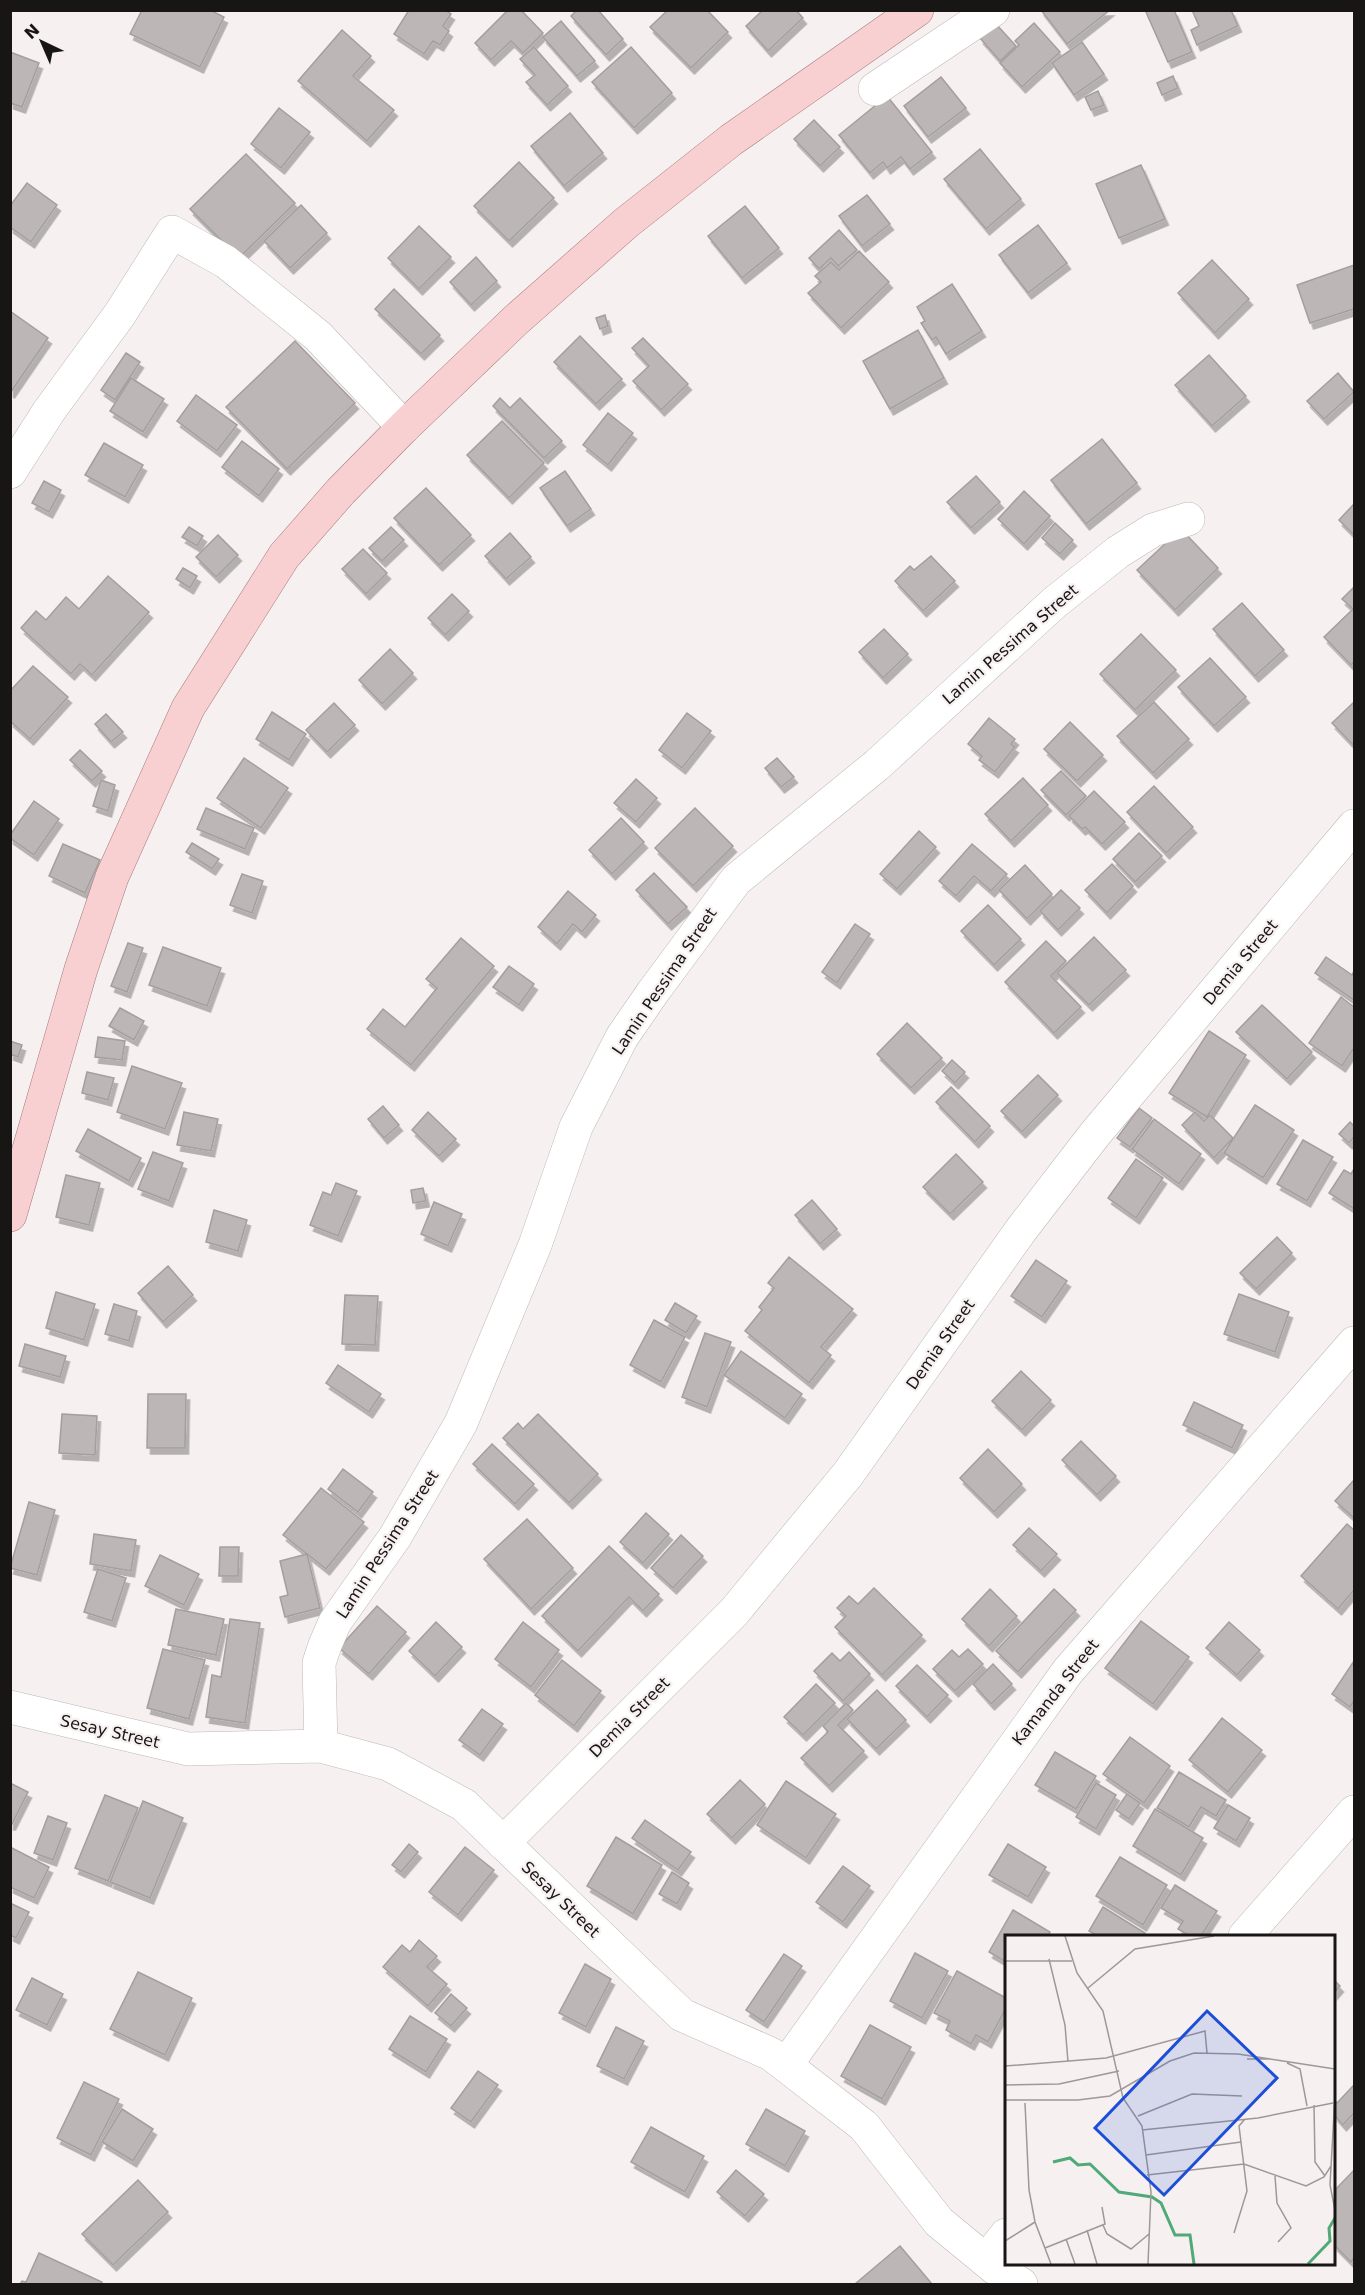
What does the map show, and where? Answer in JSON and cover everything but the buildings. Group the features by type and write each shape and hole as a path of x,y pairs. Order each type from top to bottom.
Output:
{"main road":[{"path":"10,1215 81,969 112,877 188,708 284,556 341,491 404,428 517,319 626,223 731,140 917,10"}],"street":[{"path":"874,89 993,10"},
{"path":"10,472 49,411 120,314 172,232 226,261 318,336 404,428"},
{"name":"Lamin Pessima Street","path":"321,1746 319,1663 325,1645 335,1623 401,1527 461,1423 535,1245 576,1127 622,1037 665,975 736,880 877,765 1054,603 1118,552 1153,530 1188,519"},
{"name":"Demia Street","path":"503,1843 734,1612 848,1474 1020,1230 1095,1134 1354,826"},
{"name":"Kamanda Street","path":"786,2066 1068,1671 1354,1343"},
{"name":"Sesay Street","path":"10,1707 188,1749 321,1746 398,1770 464,1805 682,2015 771,2054 864,2126 939,2222 986,2260 1021,2284"},
{"path":"1246,1935 1354,1812"},
{"path":"986,2260 1005,2236"}]}
